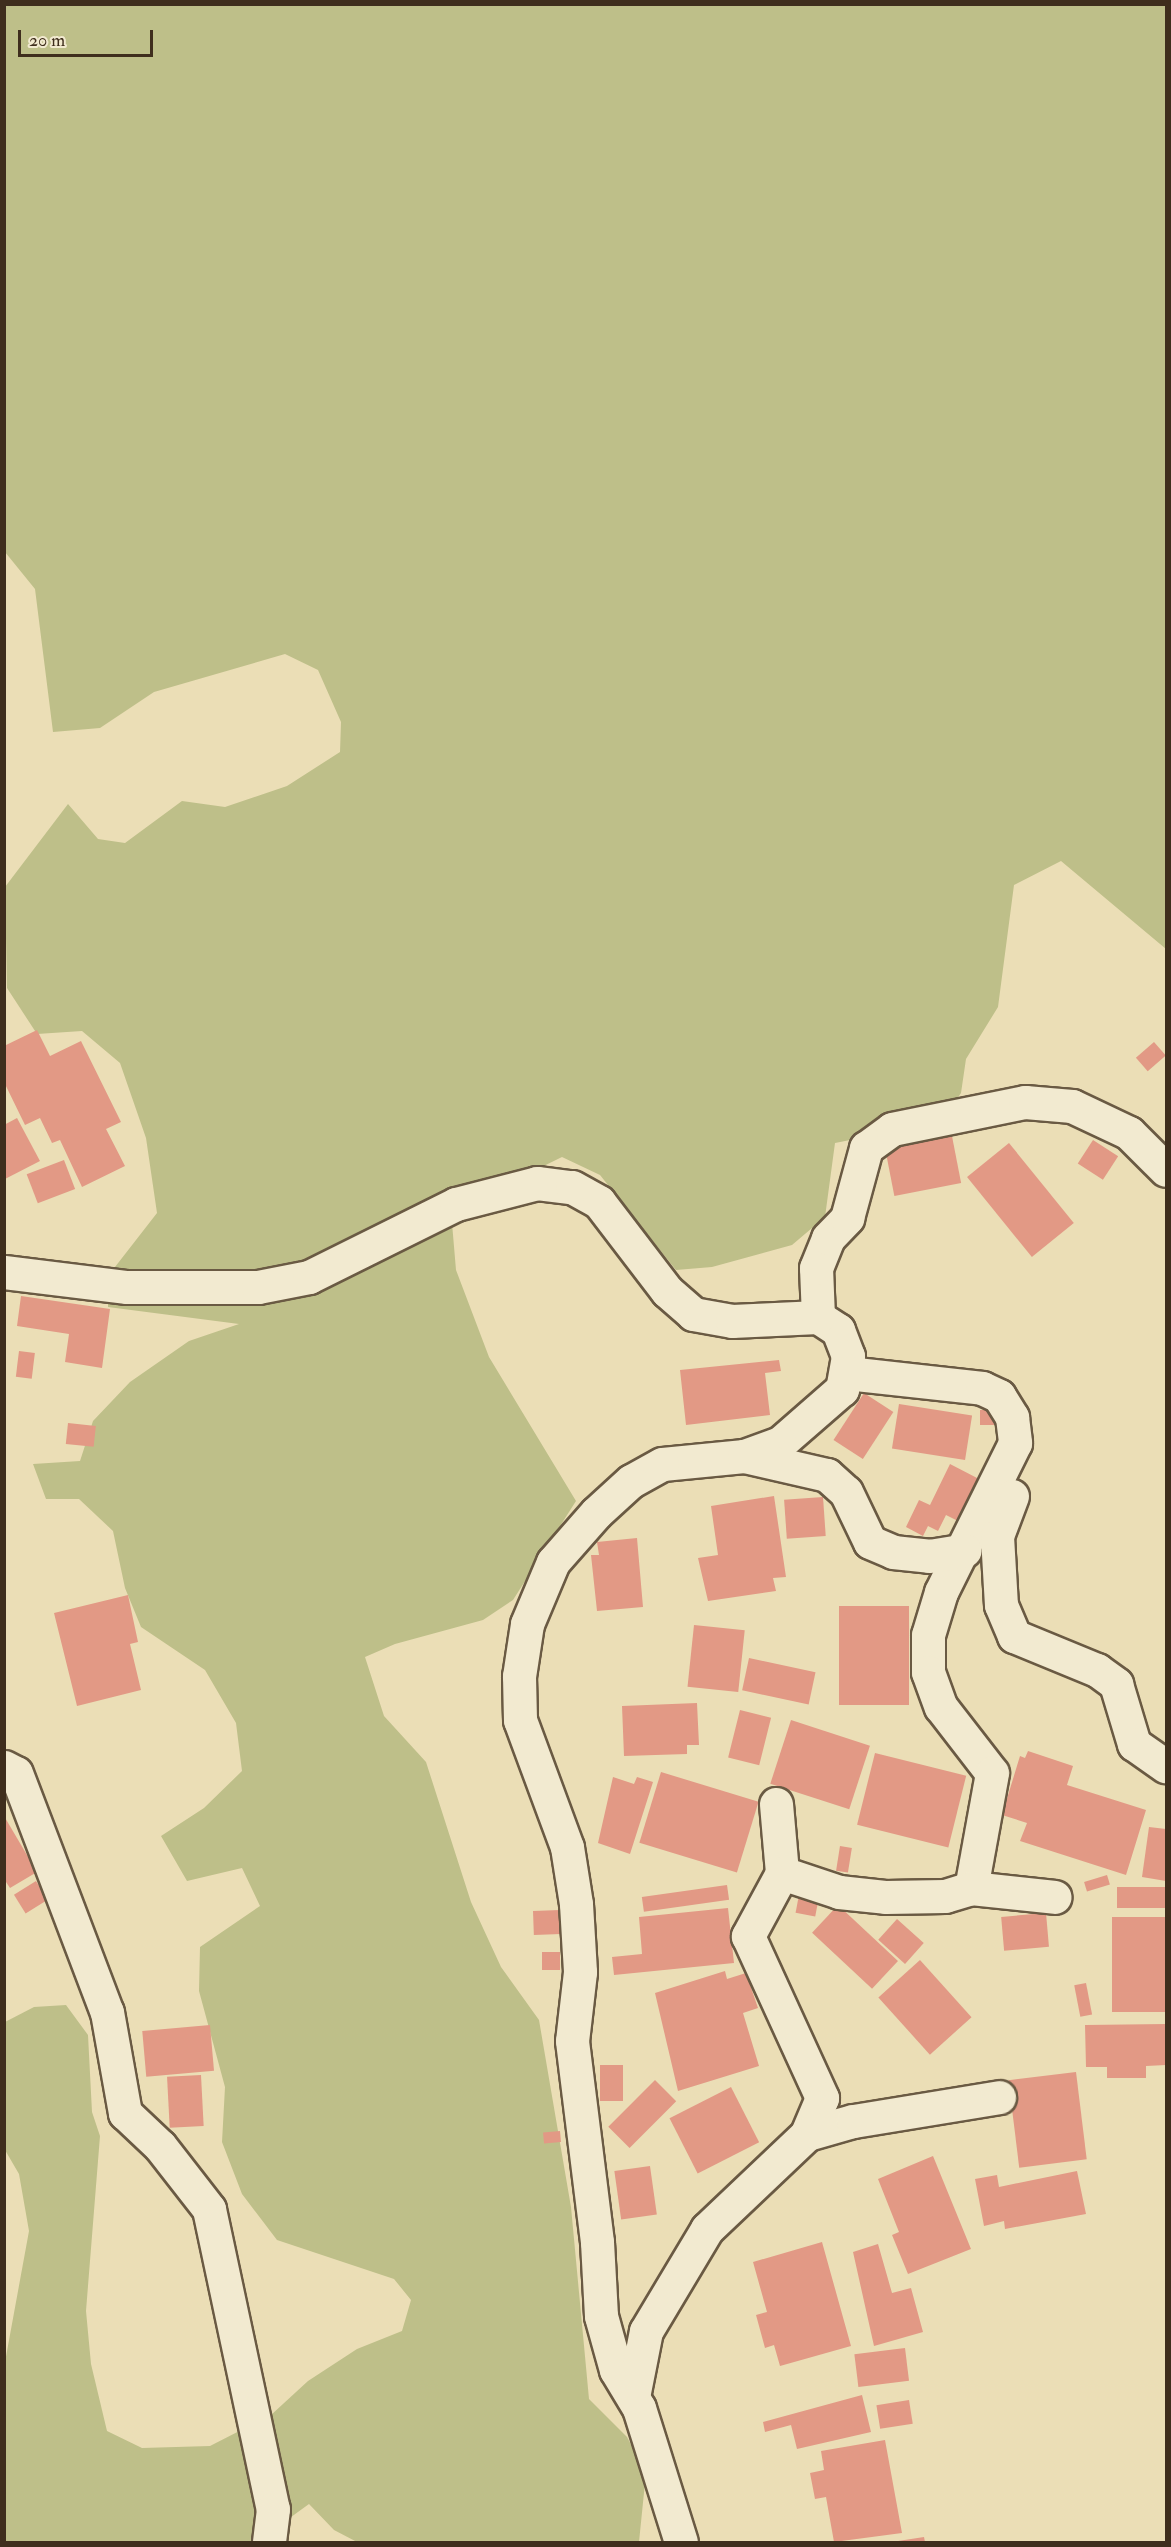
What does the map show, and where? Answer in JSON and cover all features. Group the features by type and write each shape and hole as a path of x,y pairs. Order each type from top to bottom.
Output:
{"street":[{"path":"818,1317 820,1258 854,1201 866,1148 892,1129 1025,1102 1072,1106 1129,1133 1167,1170"},
{"path":"6,1277 127,1287 258,1287 309,1277 456,1204 537,1184 572,1187 599,1202 667,1291 693,1314 732,1321 818,1317 838,1330 847,1372 842,1389 818,1415 780,1443 744,1456 662,1464 631,1481 596,1513 553,1562 527,1624 519,1676 520,1720 567,1847 574,1892 580,1972 572,2041 597,2242 601,2316 616,2370 633,2397 672,2500 681,2542"},
{"path":"847,1372 982,1388 999,1396 1012,1417 1015,1443 965,1550 941,1592 928,1635 928,1672 941,1707 992,1773 971,1888"},
{"path":"744,1456 827,1475 846,1492 870,1542 893,1552 929,1556 965,1550"},
{"path":"1006,1464 1012,1496 997,1536 1001,1605 1014,1636 1097,1670 1116,1684 1134,1744 1167,1766"},
{"path":"4,1767 16,1773 107,2012 125,2114 160,2146 208,2209 273,2509 269,2542"},
{"path":"633,2397 646,2331 707,2229 807,2134 822,2098 748,1936 782,1873 776,1804"},
{"path":"782,1873 839,1892 885,1897 945,1896 971,1888 1055,1898"},
{"path":"807,2134 853,2121 999,2097"}],"green space":[{"path":"5,5 1166,5 1166,949 1061,861 1014,885 998,1007 966,1059 961,1093 941,1122 835,1143 825,1217 792,1245 712,1267 676,1270 600,1175 562,1157 495,1190 452,1223 456,1270 489,1357 576,1501 513,1600 483,1620 395,1644 365,1657 384,1716 426,1762 471,1902 501,1967 539,2020 571,2207 589,2399 627,2437 646,2473 639,2542 357,2542 334,2530 309,2504 269,2533 267,2542 5,2542 5,2362 29,2231 19,2174 5,2150 5,2022 34,2007 66,2005 88,2035 92,2112 100,2136 86,2311 91,2364 107,2431 142,2448 210,2446 271,2415 308,2381 357,2349 402,2331 411,2300 394,2279 277,2240 242,2194 222,2142 225,2087 199,1991 200,1947 260,1906 242,1868 187,1881 161,1836 204,1808 242,1771 236,1723 205,1670 141,1627 125,1588 113,1531 79,1499 46,1499 33,1464 80,1461 93,1421 130,1382 189,1341 239,1324 108,1307 108,1276 157,1213 146,1138 120,1063 82,1031 37,1034 7,988 5,887 68,804 98,839 125,843 182,801 225,807 287,786 340,752 341,722 318,670 285,654 154,692 100,728 53,732 35,589 5,552"}],"building":[{"path":"37,1030 50,1056 81,1041 121,1122 106,1129 125,1166 82,1187 60,1140 52,1143 40,1118 25,1125 4,1082 4,1046"},
{"path":"1154,1042 1166,1056 1148,1071 1136,1058"},
{"path":"17,1118 40,1161 5,1179 4,1125"},
{"path":"951,1131 961,1183 894,1196 884,1144"},
{"path":"1093,1140 1118,1156 1103,1180 1078,1163"},
{"path":"1009,1143 1074,1223 1032,1257 967,1177"},
{"path":"64,1160 75,1189 38,1203 27,1174"},
{"path":"21,1296 110,1309 102,1368 65,1362 69,1334 17,1326"},
{"path":"19,1351 35,1353 32,1379 16,1377"},
{"path":"779,1360 781,1371 765,1373 770,1415 686,1425 680,1370"},
{"path":"864,1393 893,1412 863,1459 834,1440"},
{"path":"899,1404 972,1416 965,1460 892,1448"},
{"path":"980,1410 994,1410 994,1425 980,1425"},
{"path":"68,1423 96,1426 94,1447 66,1444"},
{"path":"950,1464 979,1479 958,1521 946,1515 938,1531 928,1526 923,1536 906,1527 919,1500 930,1505"},
{"path":"774,1496 786,1577 773,1578 776,1591 708,1601 698,1558 718,1555 711,1506"},
{"path":"823,1497 826,1536 787,1539 784,1500"},
{"path":"637,1538 643,1607 597,1611 591,1555 599,1555 597,1542"},
{"path":"128,1595 138,1642 130,1644 141,1690 77,1706 54,1613"},
{"path":"839,1606 909,1606 909,1705 839,1705"},
{"path":"694,1625 745,1630 738,1692 688,1687"},
{"path":"749,1658 816,1672 809,1704 742,1690"},
{"path":"697,1703 699,1745 687,1745 687,1754 624,1756 622,1706"},
{"path":"740,1710 771,1718 759,1765 728,1758"},
{"path":"791,1720 870,1746 849,1809 770,1784"},
{"path":"1028,1751 1073,1766 1067,1785 1146,1810 1126,1875 1020,1841 1027,1823 1002,1815 1020,1756 1025,1758"},
{"path":"875,1753 966,1776 948,1848 857,1825"},
{"path":"661,1772 759,1802 737,1873 639,1843"},
{"path":"613,1777 634,1784 637,1777 653,1782 630,1854 598,1843"},
{"path":"4,1816 37,1872 10,1888 4,1879"},
{"path":"1149,1827 1166,1829 1166,1881 1142,1877"},
{"path":"840,1846 852,1848 848,1873 836,1871"},
{"path":"1107,1875 1110,1885 1087,1892 1084,1882"},
{"path":"36,1881 48,1900 26,1913 14,1895"},
{"path":"727,1885 729,1900 644,1912 642,1897"},
{"path":"1117,1887 1166,1887 1166,1908 1117,1908"},
{"path":"799,1895 819,1899 815,1916 796,1913"},
{"path":"838,1905 898,1961 872,1989 812,1933"},
{"path":"728,1908 734,1963 614,1975 612,1957 642,1954 639,1917"},
{"path":"560,1910 561,1934 534,1935 533,1911"},
{"path":"1046,1913 1049,1947 1004,1951 1001,1917"},
{"path":"1112,1917 1166,1917 1166,2012 1112,2012"},
{"path":"897,1919 924,1943 905,1964 878,1940"},
{"path":"542,1952 560,1952 560,1970 542,1970"},
{"path":"920,1960 972,2017 930,2055 878,1997"},
{"path":"725,1971 727,1979 746,1973 758,2008 743,2013 759,2066 678,2091 655,1993"},
{"path":"1086,1983 1092,2014 1080,2017 1074,1985"},
{"path":"1166,2024 1166,2065 1146,2066 1146,2078 1107,2078 1107,2067 1086,2067 1085,2025"},
{"path":"210,2025 214,2071 146,2077 142,2031"},
{"path":"600,2065 623,2065 623,2101 600,2101"},
{"path":"1076,2072 1087,2159 1019,2168 1009,2080"},
{"path":"201,2075 204,2126 170,2128 167,2077"},
{"path":"655,2080 676,2101 630,2148 608,2127"},
{"path":"731,2087 759,2142 698,2174 670,2118"},
{"path":"560,2131 561,2142 544,2143 543,2132"},
{"path":"933,2156 971,2249 908,2274 892,2235 899,2232 878,2179"},
{"path":"650,2166 657,2215 621,2220 614,2171"},
{"path":"1077,2171 1086,2214 1005,2229 1004,2221 984,2226 975,2179 997,2175 999,2187"},
{"path":"822,2242 851,2346 780,2366 774,2345 765,2348 756,2315 767,2312 753,2262"},
{"path":"878,2244 892,2293 911,2288 923,2332 874,2346 853,2252"},
{"path":"905,2348 909,2381 858,2387 854,2354"},
{"path":"862,2395 871,2432 797,2449 791,2425 765,2432 763,2422"},
{"path":"909,2400 913,2424 880,2429 876,2405"},
{"path":"885,2440 902,2533 834,2542 826,2497 815,2499 810,2473 824,2470 821,2451"},
{"path":"924,2537 925,2542 898,2542 898,2541"}]}
